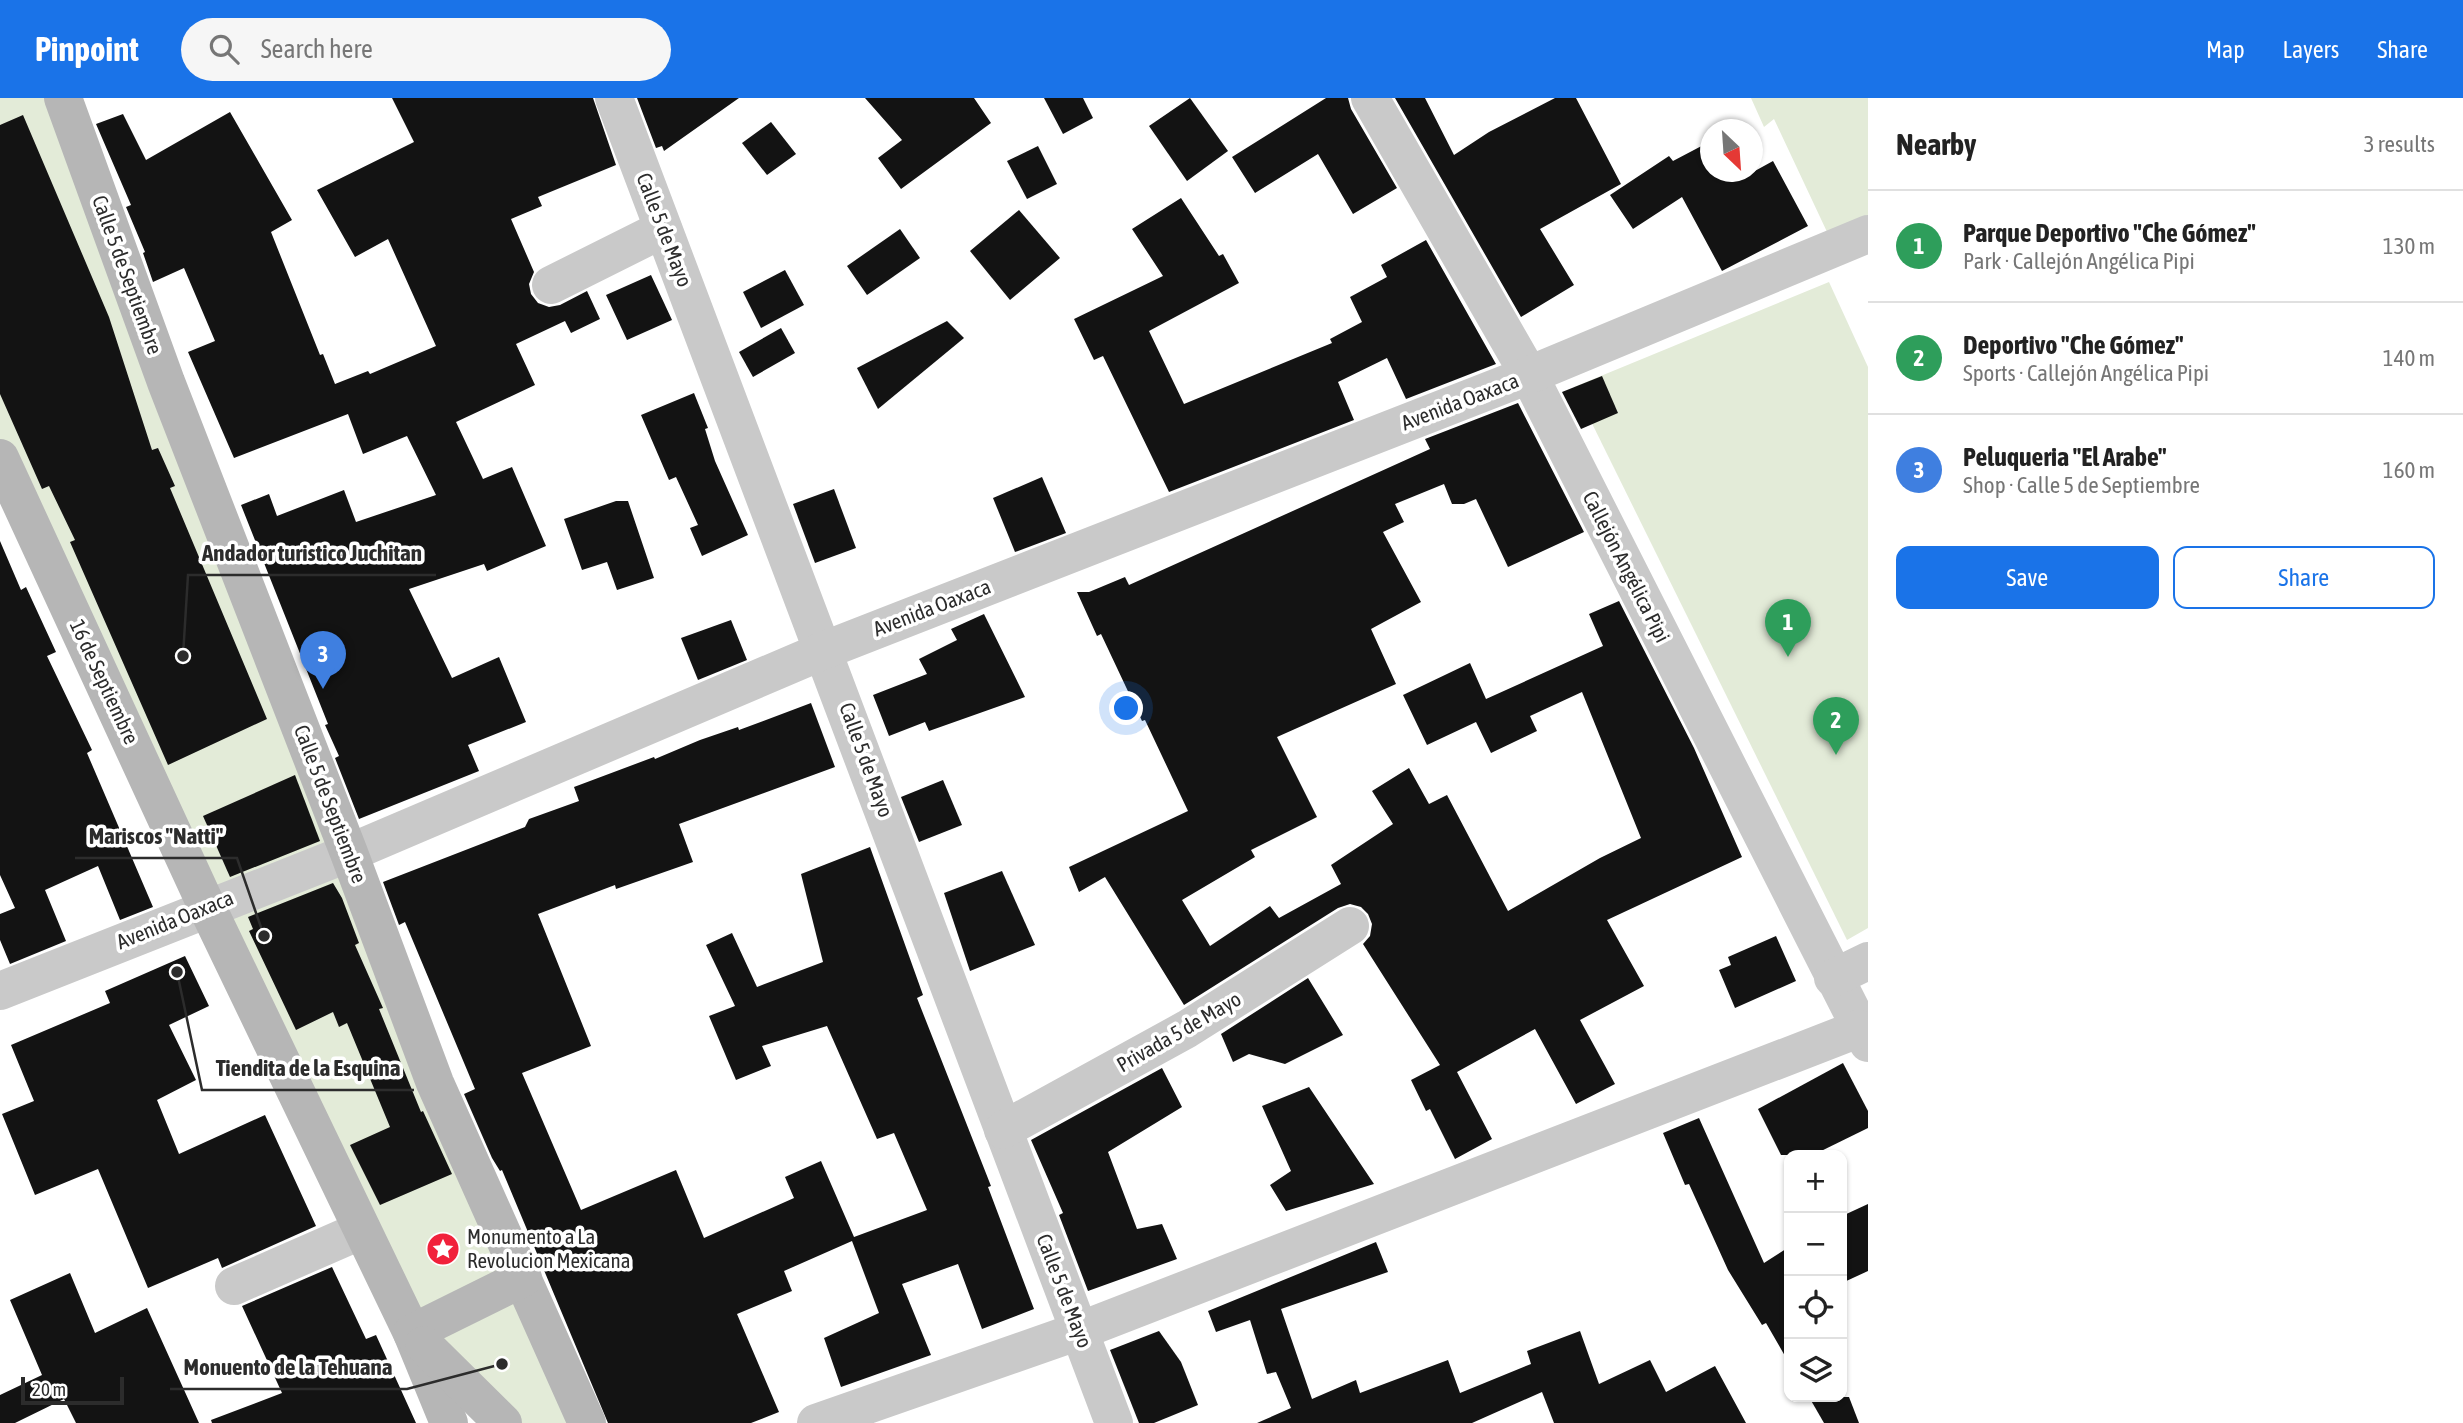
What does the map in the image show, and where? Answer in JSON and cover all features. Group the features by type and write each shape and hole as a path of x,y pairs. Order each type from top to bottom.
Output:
{"street":[{"name":"Calle 5 de Septiembre","path":"63,98 171,395 349,853 435,1083 587,1423"},
{"name":"Calle 5 de Mayo","path":"614,98 825,650 1114,1423"},
{"name":"Callejón Angélica Pipi","path":"1370,98 1529,375 1863,1036"},
{"path":"551,285 663,229"},
{"name":"Avenida Oaxaca","path":"0,991 349,853 825,650 1529,375 1868,234"},
{"name":"16 de Septiembre","path":"0,458 207,907 412,1334 449,1423"},
{"name":"Privada 5 de Mayo","path":"1003,1130 1187,1029 1350,926"},
{"path":"1833,978 1868,961"},
{"path":"817,1423 1079,1331 1863,1036"},
{"path":"234,1286 362,1230"},
{"path":"503,1423 412,1334 523,1278"}],"green space":[{"path":"0,98 63,98 587,1423 505,1423 412,1333 0,458"},
{"path":"1751,98 1868,98 1868,217 1828,234 1774,119 1764,127 1763,119 1760,119"},
{"path":"1829,282 1868,367 1868,928 1847,940 1574,387"}],"building":[{"path":"392,98 593,98 616,165 538,197 542,206 511,219 534,272 529,284 531,294 538,303 549,307 560,305 587,291 600,319 571,333 565,321 516,344 535,385 456,422 483,479 512,467 546,546 487,571 484,564 409,589 452,678 499,657 526,722 468,745 479,771 359,819 335,758 339,756 325,725 328,724 241,505 269,494 277,516 344,490 356,522 436,495 407,436 363,454 348,414 234,458 188,352 215,341 184,268 153,282 143,253 145,252 126,207 131,205 96,124 123,114 146,160 230,112 292,220 271,232 320,355 323,354 335,384 368,371 370,374 436,346 388,239 355,257 317,190 414,142"},
{"path":"637,98 739,98 664,151 662,146 656,148"},
{"path":"865,98 974,98 991,123 901,189 878,158 902,140"},
{"path":"1044,98 1083,98 1093,118 1063,134"},
{"path":"1190,98 1228,151 1187,181 1149,126"},
{"path":"1326,98 1348,98 1351,109 1397,188 1353,214 1318,154 1255,193 1232,157"},
{"path":"1395,98 1425,98 1454,155 1489,132 1555,98 1576,98 1621,184 1540,229 1574,285 1521,317"},
{"path":"23,115 109,317 152,450 158,448 175,486 170,488 267,719 168,765 70,542 75,540 49,486 42,489 0,394 0,125"},
{"path":"771,122 796,154 767,175 742,143"},
{"path":"1038,146 1057,184 1027,199 1007,161"},
{"path":"1700,147 1700,182 1763,182 1763,166 1773,161 1808,226 1722,271 1682,197 1633,229 1610,195 1669,156 1673,161"},
{"path":"1181,198 1219,256 1223,254 1239,283 1149,331 1184,404 1332,343 1330,339 1362,322 1350,297 1387,277 1381,265 1426,240 1496,364 1406,399 1387,358 1338,382 1354,420 1169,492 1103,356 1094,360 1074,319 1163,276 1132,229"},
{"path":"1019,210 1060,258 1010,300 970,251"},
{"path":"900,229 920,258 867,295 847,266"},
{"path":"785,270 804,305 761,328 743,292"},
{"path":"651,275 672,320 627,340 606,295"},
{"path":"947,321 964,338 878,409 857,368"},
{"path":"781,328 795,353 753,377 739,352"},
{"path":"1602,376 1618,413 1581,429 1562,392"},
{"path":"694,393 708,428 705,429 715,461 748,535 702,556 690,528 698,525 676,477 669,480 641,415"},
{"path":"1518,403 1584,532 1508,567 1476,499 1464,504 1452,504 1444,484 1395,504 1404,522 1383,532 1421,602 1371,629 1396,684 1277,737 1317,817 1251,850 1255,857 1182,900 1210,946 1270,906 1279,918 1341,884 1331,865 1393,824 1372,791 1409,768 1429,804 1447,795 1508,911 1600,858 1641,838 1582,692 1530,716 1537,731 1491,753 1476,722 1427,745 1403,695 1470,663 1486,699 1603,646 1589,614 1619,601 1694,748 1742,857 1607,920 1644,986 1580,1020 1615,1084 1576,1104 1535,1029 1457,1072 1492,1139 1455,1159 1430,1109 1426,1111 1411,1080 1440,1065 1363,944 1370,936 1372,924 1361,907 1350,904 1338,908 1184,1005 1105,877 1079,892 1069,867 1188,811 1145,720 1142,721 1101,634 1097,636 1077,592 1089,592 1125,577 1129,585 1430,449 1425,439"},
{"path":"1042,477 1066,533 1015,552 993,498"},
{"path":"834,489 856,548 815,563 793,504"},
{"path":"616,501 628,501 654,578 617,590 607,562 582,570 564,519"},
{"path":"0,541 21,590 26,587 56,652 47,656 92,750 87,753 153,907 120,920 98,866 45,890 66,941 10,964 0,940 0,914 15,908 0,875"},
{"path":"984,614 1025,697 929,731 925,722 889,736 873,695 927,674 919,659 957,640 951,629"},
{"path":"731,620 747,660 698,680 681,638"},
{"path":"811,703 835,767 679,824 693,862 616,889 615,885 538,914 591,1046 522,1073 581,1210 676,1170 704,1238 794,1198 785,1177 821,1161 854,1237 927,1210 894,1133 877,1139 827,1026 762,1046 771,1066 736,1080 709,1016 735,1006 706,945 732,933 757,987 823,962 801,874 870,847 923,995 917,998 991,1186 988,1187 1034,1309 982,1329 958,1264 902,1284 931,1355 841,1387 824,1338 879,1313 852,1241 784,1271 792,1291 737,1314 779,1412 751,1423 608,1423 502,1170 500,1171 492,1158 464,1094 475,1089 405,922 399,925 383,882 525,827 529,819 579,801 574,787 700,740 738,727 739,730"},
{"path":"295,775 320,841 230,877 203,816"},
{"path":"943,780 962,825 919,842 901,797"},
{"path":"1002,871 1035,945 970,971 944,893"},
{"path":"333,883 342,898 359,943 355,945 383,1008 379,1009 421,1112 423,1111 452,1174 380,1205 350,1145 390,1127 347,1023 339,1027 333,1012 296,1030 249,931 253,929 248,917"},
{"path":"1776,936 1796,981 1735,1008 1719,970 1731,965 1728,957"},
{"path":"185,956 209,1006 169,1025 196,1080 157,1100 179,1154 265,1115 316,1226 222,1268 218,1258 148,1288 98,1169 35,1195 2,1114 34,1101 11,1045 110,1003 105,991"},
{"path":"1308,978 1343,1035 1285,1064 1249,1054 1233,1062 1221,1034"},
{"path":"1843,1063 1868,1111 1868,1128 1823,1150 1784,1150 1784,1155 1781,1155 1758,1109"},
{"path":"1162,1068 1182,1107 1108,1152 1137,1229 1162,1224 1177,1259 1088,1291 1059,1215 1063,1213 1031,1140"},
{"path":"1309,1087 1374,1184 1286,1211 1270,1185 1291,1171 1262,1106"},
{"path":"1699,1118 1764,1263 1784,1250 1784,1354 1766,1323 1762,1325 1728,1270 1689,1184 1685,1185 1663,1133"},
{"path":"1868,1204 1868,1271 1847,1281 1847,1276 1847,1214"},
{"path":"1376,1242 1388,1272 1281,1309 1312,1399 1356,1380 1360,1393 1448,1360 1460,1393 1531,1364 1527,1351 1580,1331 1599,1384 1650,1360 1666,1392 1715,1366 1746,1423 1554,1423 1542,1392 1472,1423 1257,1423 1291,1408 1276,1372 1267,1374 1250,1320 1216,1332 1208,1311"},
{"path":"332,1267 366,1339 376,1335 416,1423 212,1423 211,1420 282,1393 242,1306"},
{"path":"70,1273 95,1333 147,1308 199,1423 76,1423 64,1399 15,1423 0,1423 0,1395 42,1375 10,1300"},
{"path":"1159,1331 1181,1362 1198,1405 1154,1423 1139,1423 1110,1350"},
{"path":"1849,1397 1859,1423 1824,1423 1812,1402 1847,1402"}],"place":[{"name":"Andador turistico Juchitan","path":"183,656"},
{"name":"Parque Deportivo \"Che Gómez\"","path":"1788,657"},
{"name":"Peluqueria \"El Arabe\"","path":"323,689"},
{"name":"Deportivo \"Che Gómez\"","path":"1836,755"},
{"name":"Mariscos \"Natti\"","path":"264,936"},
{"name":"Tiendita de la Esquina","path":"177,972"},
{"name":"Monumento a La Revolucion Mexicana","path":"443,1249"},
{"name":"Monuento de la Tehuana","path":"502,1364"}]}
